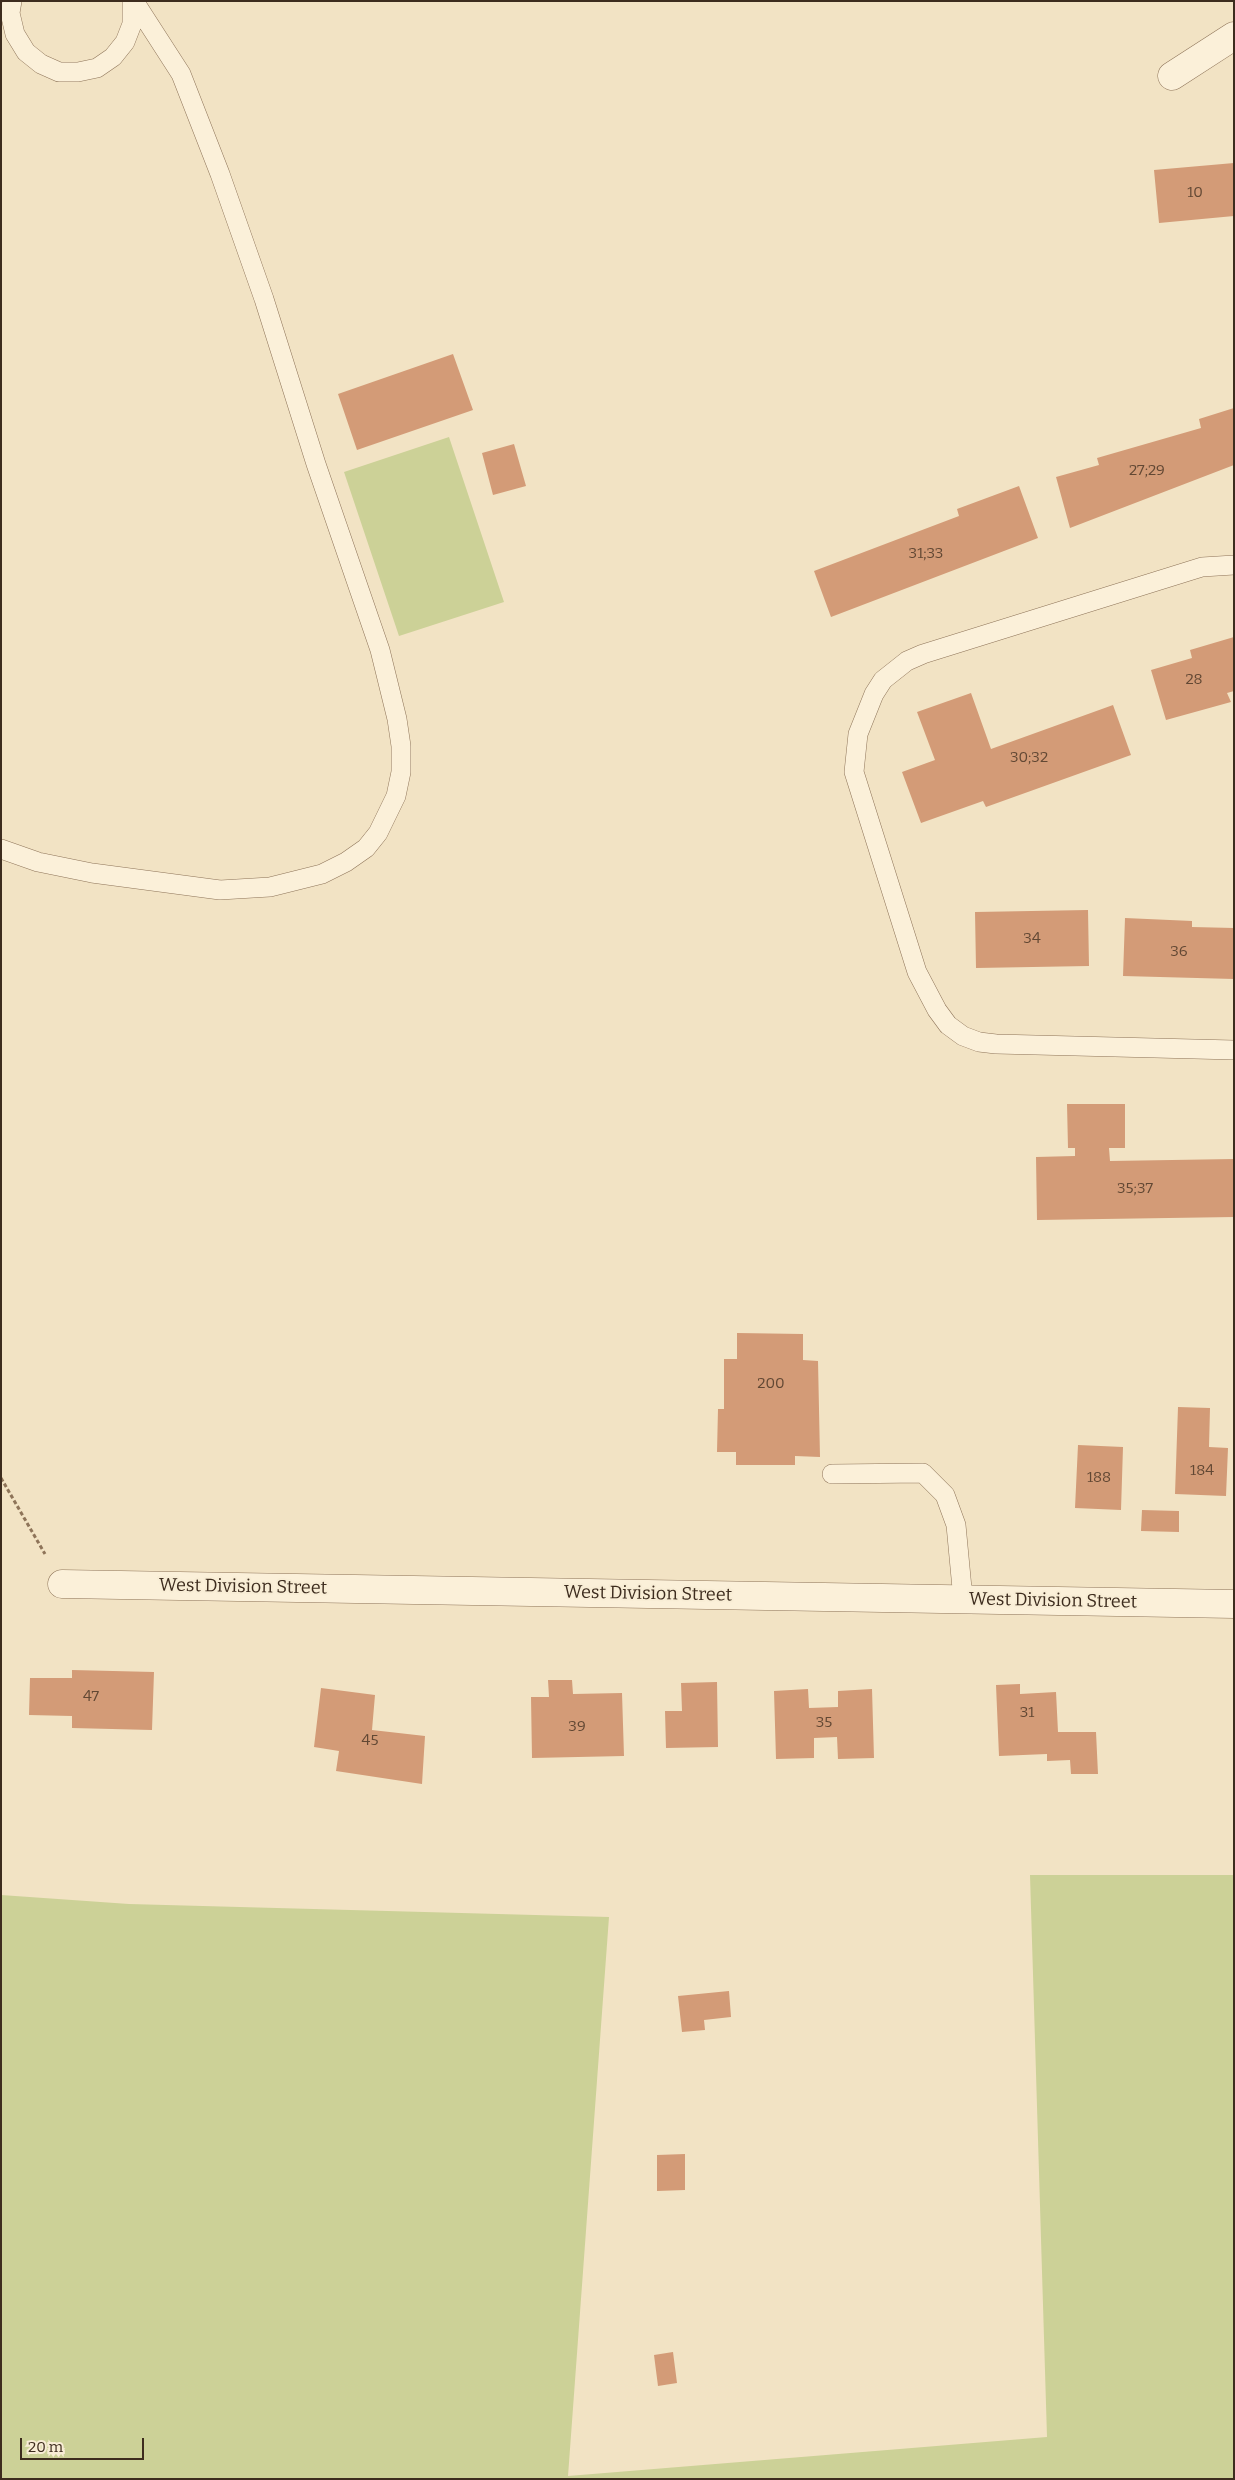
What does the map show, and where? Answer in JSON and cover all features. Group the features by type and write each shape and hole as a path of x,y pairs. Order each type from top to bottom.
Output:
{"street":[{"path":"1172,76 1234,36"},
{"name":"West Division Street","path":"62,1584 1234,1604"}],"lane":[{"path":"12,1 10,13 15,34 26,52 41,64 59,72 78,72 97,68 113,57 125,42 132,24 133,1"},
{"path":"1,849 46,864 92,873 220,890 270,887 322,874 346,862 366,848 378,833 392,803 401,772 401,746 397,719 380,650 316,464 270,317 220,174 181,74 133,1"},
{"path":"1234,565 1202,567 924,654 907,661 883,680 874,694 858,734 854,772 917,972 937,1010 948,1026 963,1036 979,1042 996,1044 1234,1050"},
{"path":"832,1474 924,1473 945,1495 956,1525 963,1599"}],"path":[{"path":"1,1478 62,1584"}],"green space":[{"path":"449,437 504,602 399,636 344,472"},
{"path":"1030,1875 1234,1875 1234,2479 1,2479 1,1895 129,1904 609,1917 568,2476 1047,2437"}],"building":[{"path":"1234,163 1234,216 1159,223 1154,170"},
{"path":"453,354 473,410 357,450 338,394"},
{"path":"1234,408 1234,465 1070,528 1056,477 1099,465 1097,458 1201,428 1199,419"},
{"path":"514,444 526,486 493,495 482,453"},
{"path":"1019,486 1038,538 831,617 814,571 959,516 957,509"},
{"path":"1234,637 1234,691 1227,693 1231,702 1166,720 1151,670 1192,658 1190,650"},
{"path":"971,693 991,749 1113,705 1131,755 986,807 983,801 921,823 902,772 935,760 917,712"},
{"path":"1088,910 1089,966 976,968 975,912"},
{"path":"1125,918 1192,921 1192,927 1234,928 1234,979 1123,976"},
{"path":"1067,1104 1125,1104 1125,1148 1109,1148 1110,1161 1234,1159 1234,1217 1037,1220 1036,1157 1075,1156 1075,1148 1068,1148"},
{"path":"737,1333 803,1334 803,1360 818,1361 820,1457 795,1456 795,1465 736,1465 736,1452 717,1452 718,1409 724,1409 724,1359 737,1359"},
{"path":"1178,1407 1210,1408 1209,1447 1228,1448 1226,1496 1175,1494"},
{"path":"1078,1445 1123,1447 1121,1510 1075,1508"},
{"path":"1142,1510 1179,1511 1179,1532 1141,1531"},
{"path":"72,1670 154,1672 152,1730 72,1728 72,1716 29,1715 30,1678 72,1678"},
{"path":"548,1680 572,1680 573,1694 622,1693 624,1756 532,1758 531,1697 549,1697"},
{"path":"717,1682 718,1747 666,1748 665,1711 682,1711 681,1683"},
{"path":"1020,1684 1020,1694 1056,1692 1058,1732 1096,1732 1098,1774 1071,1774 1070,1760 1047,1761 1047,1754 999,1756 996,1685"},
{"path":"321,1688 375,1695 372,1730 425,1736 422,1784 336,1771 339,1751 314,1747"},
{"path":"808,1689 809,1708 838,1707 838,1691 872,1689 874,1758 838,1759 837,1737 814,1738 814,1758 776,1759 774,1691"},
{"path":"729,1991 731,2017 704,2020 705,2030 682,2032 678,1996"},
{"path":"685,2154 685,2190 657,2191 657,2155"},
{"path":"673,2352 677,2383 658,2386 654,2355"}]}
